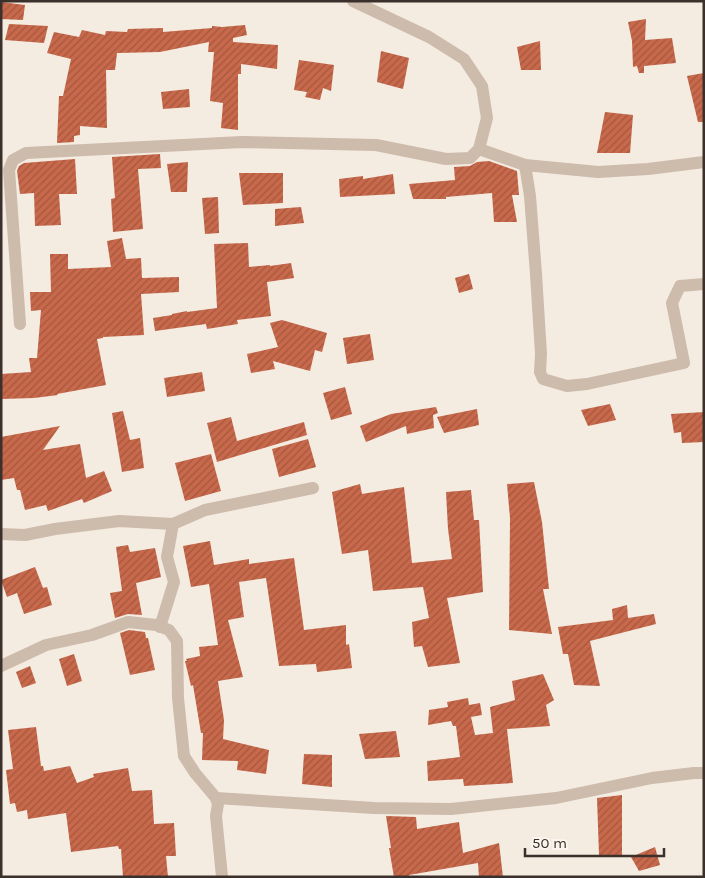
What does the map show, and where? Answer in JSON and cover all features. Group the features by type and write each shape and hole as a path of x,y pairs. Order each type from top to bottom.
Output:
{"street":[{"path":"20,324 9,170 13,160 26,153 242,142 376,145 446,159 470,158 479,149 486,118 482,86 464,59 429,37 353,1"},
{"path":"479,149 525,165 598,172 648,169 704,162"},
{"path":"525,165 530,196 536,274 540,372 543,379 567,386 587,384 684,363 672,302 680,286 704,284"},
{"path":"1,534 25,535 55,529 119,521 173,524 206,510 313,488"},
{"path":"160,626 174,582 167,557 173,524"},
{"path":"1,666 46,645 92,635 128,622 156,625 169,630 176,641 178,698 184,756 195,773 216,798 218,804 216,816 222,877"},
{"path":"216,798 374,808 451,809 556,798 652,778 704,773"}],"building":[{"path":"1,2 25,5 23,20 1,19"},
{"path":"646,19 645,40 672,38 676,63 644,66 644,73 639,73 637,66 633,67 632,41 628,22"},
{"path":"9,24 48,26 44,43 5,40"},
{"path":"245,25 247,35 233,38 233,42 278,45 277,69 241,64 241,74 238,74 238,130 221,128 223,103 210,101 214,52 208,52 209,42 160,52 117,53 115,70 106,70 107,128 80,126 80,135 74,136 74,142 57,143 59,96 63,96 71,59 47,53 54,32 79,37 82,30 105,35 106,31 127,32 128,29 163,28 163,32 212,28 212,26"},
{"path":"540,41 541,70 521,70 517,47"},
{"path":"381,51 409,58 403,89 377,82"},
{"path":"299,60 334,65 331,91 323,88 320,100 305,97 307,92 294,90"},
{"path":"704,73 704,122 698,122 687,76"},
{"path":"189,89 190,107 163,109 161,92"},
{"path":"605,112 633,115 630,153 597,153"},
{"path":"160,154 161,168 138,169 143,229 113,232 111,199 115,198 112,157"},
{"path":"75,159 77,194 59,194 61,225 35,226 34,193 20,194 17,171 19,166 24,163"},
{"path":"489,161 517,171 519,195 512,195 517,222 494,222 492,193 446,197 446,199 413,199 409,184 455,180 454,167 470,166 477,162"},
{"path":"188,162 187,192 171,192 167,164"},
{"path":"239,173 283,173 283,203 243,205"},
{"path":"393,174 395,194 340,197 339,179 363,176 363,179"},
{"path":"218,197 219,233 205,234 202,198"},
{"path":"301,207 304,223 275,226 275,209"},
{"path":"122,238 126,259 141,258 142,278 179,277 179,292 141,294 144,335 97,339 106,385 58,395 1,399 1,374 31,372 29,358 37,358 41,310 31,311 30,292 51,292 50,254 68,254 68,269 111,267 107,241"},
{"path":"248,243 249,267 291,263 294,278 267,282 271,316 237,320 238,324 207,329 206,324 155,331 153,318 187,311 217,308 214,244"},
{"path":"469,274 473,289 459,293 455,278"},
{"path":"282,320 327,333 322,352 315,350 310,371 273,361 275,369 251,373 247,354 278,347 270,323"},
{"path":"370,334 374,360 347,364 343,338"},
{"path":"202,372 205,391 167,397 164,378"},
{"path":"345,387 352,414 331,420 323,393"},
{"path":"610,404 616,420 588,426 581,410"},
{"path":"436,407 438,413 433,415 434,428 407,434 406,426 366,442 360,426 391,414"},
{"path":"477,409 479,425 444,433 437,417"},
{"path":"123,411 130,440 140,438 144,468 122,472 112,413"},
{"path":"704,412 704,442 682,443 681,432 674,433 671,414"},
{"path":"231,417 237,441 304,422 307,435 217,462 207,423"},
{"path":"60,426 43,450 80,444 86,478 104,471 112,491 84,503 82,499 48,511 46,505 25,510 20,490 17,490 14,478 1,480 1,437"},
{"path":"308,439 316,467 279,477 272,449"},
{"path":"211,454 221,491 185,501 175,463"},
{"path":"534,482 542,522 549,589 543,589 552,634 509,630 510,518 507,484"},
{"path":"360,484 362,494 404,487 412,563 452,559 446,492 471,490 474,520 479,520 483,592 447,598 460,663 428,667 422,646 414,647 412,622 429,618 423,587 373,591 368,550 342,554 332,492"},
{"path":"210,541 214,565 249,559 249,564 294,558 304,630 346,625 346,645 349,644 352,668 317,672 316,664 279,666 266,578 239,582 244,617 228,620 243,677 218,681 224,720 223,739 269,750 266,774 237,770 238,761 202,760 203,733 201,733 193,685 191,686 185,661 187,661 186,659 200,656 199,647 218,645 209,584 191,587 183,546"},
{"path":"128,545 130,552 155,548 161,577 136,583 142,615 128,614 115,618 110,593 122,591 116,547"},
{"path":"35,567 43,588 47,587 52,605 24,614 17,593 7,597 1,580"},
{"path":"627,605 628,618 654,614 656,624 590,641 600,686 574,685 568,654 563,654 558,627 613,620 612,609"},
{"path":"129,630 145,632 155,670 130,675 120,633"},
{"path":"74,654 82,681 67,686 59,659"},
{"path":"30,666 36,683 22,688 16,672"},
{"path":"543,674 554,700 546,705 550,726 507,729 513,783 464,786 463,779 428,781 427,761 460,757 456,726 453,726 451,721 428,725 429,710 448,707 447,702 468,698 469,705 480,703 482,715 471,717 475,735 493,733 490,707 515,700 512,681"},
{"path":"36,727 41,766 43,766 44,771 70,766 77,783 94,777 93,774 128,768 132,791 152,790 154,824 174,823 176,856 166,856 168,877 123,877 121,849 118,846 71,852 66,813 28,819 27,810 17,812 15,803 10,804 6,770 13,769 8,730"},
{"path":"396,731 400,757 365,759 359,734"},
{"path":"304,754 332,755 332,787 302,784"},
{"path":"622,795 622,855 599,855 597,798"},
{"path":"386,816 416,817 417,829 459,822 463,853 499,843 503,877 479,877 478,863 409,875 409,877 394,877"},
{"path":"655,847 660,865 639,871 631,857"}]}
